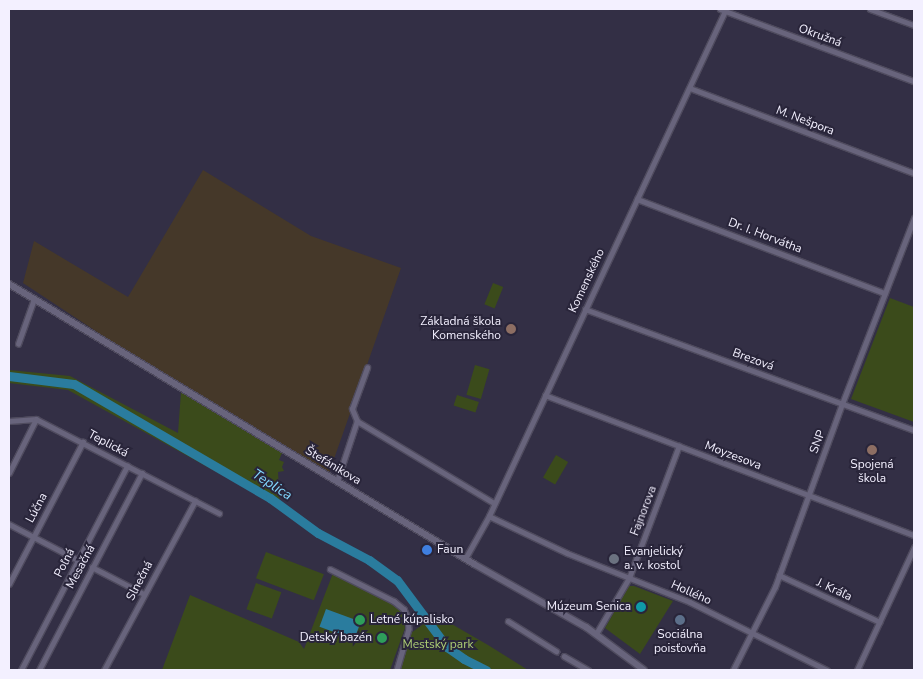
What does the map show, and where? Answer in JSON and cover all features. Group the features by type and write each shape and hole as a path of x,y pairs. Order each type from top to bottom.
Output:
{"street":[{"name":"Okružná","path":"720,9 914,81"},
{"path":"870,9 914,25"},
{"name":"Komenského","path":"465,559 489,516 726,11"},
{"name":"M. Nešpora","path":"690,88 914,172"},
{"name":"Dr. I. Horvátha","path":"637,199 886,292"},
{"name":"SNP","path":"733,670 753,635 780,575 842,404 914,218"},
{"name":"Štefánikova","path":"9,284 465,559 596,634 644,670"},
{"path":"18,344 34,299"},
{"name":"Brezová","path":"586,309 914,430"},
{"path":"367,368 353,405 352,413 358,421 494,503"},
{"name":"Moyzesova","path":"544,396 914,535"},
{"path":"9,421 36,419"},
{"path":"9,473 36,419"},
{"name":"Teplická","path":"36,419 219,513"},
{"path":"336,481 358,421"},
{"name":"Lúčna","path":"9,584 83,442"},
{"name":"Fajnorova","path":"596,634 629,578 679,446"},
{"name":"Poľná","path":"21,670 127,466"},
{"name":"Mesačná","path":"39,670 142,473"},
{"name":"Slnečná","path":"104,670 195,501"},
{"name":"Hollého","path":"489,516 567,553 690,602 753,635 827,670"},
{"path":"9,524 78,560"},
{"path":"857,670 914,548"},
{"path":"92,567 144,594"},
{"path":"330,569 394,601 404,610 408,618 409,629 397,670"},
{"name":"J. Kráľa","path":"780,575 880,622"},
{"path":"508,621 556,651"},
{"path":"564,656 588,670"}],"shaded area":[{"path":"203,170 311,236 401,268 328,476 276,450 23,283 34,241 128,297"}],"green space":[{"path":"493,283 503,287 495,308 484,304"},
{"path":"890,298 914,307 914,422 851,399"},
{"path":"475,365 489,369 481,399 466,395"},
{"path":"9,370 70,376 178,433 181,392 282,453 279,460 284,462 282,467 284,471 278,472 280,507 68,390 9,383"},
{"path":"457,395 479,402 475,413 454,405"},
{"path":"556,455 568,462 555,485 543,478"},
{"path":"266,552 324,574 314,600 256,578"},
{"path":"333,573 395,605 402,613 405,628 390,670 162,670 190,595 299,642 304,649"},
{"path":"256,583 281,592 272,619 246,609"},
{"path":"629,586 634,586 673,601 640,654 605,628"},
{"name":"Mestský park","path":"436,615 528,670 400,670 411,633"}],"water":[{"path":"326,609 361,622 354,640 320,627"}],"waterway":[{"name":"Teplica","path":"9,376 74,384 270,498 318,533 369,560 397,580 447,647 464,659 486,670"}],"tunnel":[{"path":"556,651 564,656"}],"place":[{"name":"Základná škola Komenského","path":"511,329"},
{"name":"Spojená škola","path":"872,450"},
{"name":"Faun","path":"427,550"},
{"name":"Evanjelický a. v. kostol","path":"614,559"},
{"name":"Múzeum Senica","path":"641,607"},
{"name":"Letné kúpalisko","path":"360,620"},
{"name":"Sociálna poisťovňa","path":"680,620"},
{"name":"Detský bazén","path":"382,638"}]}
